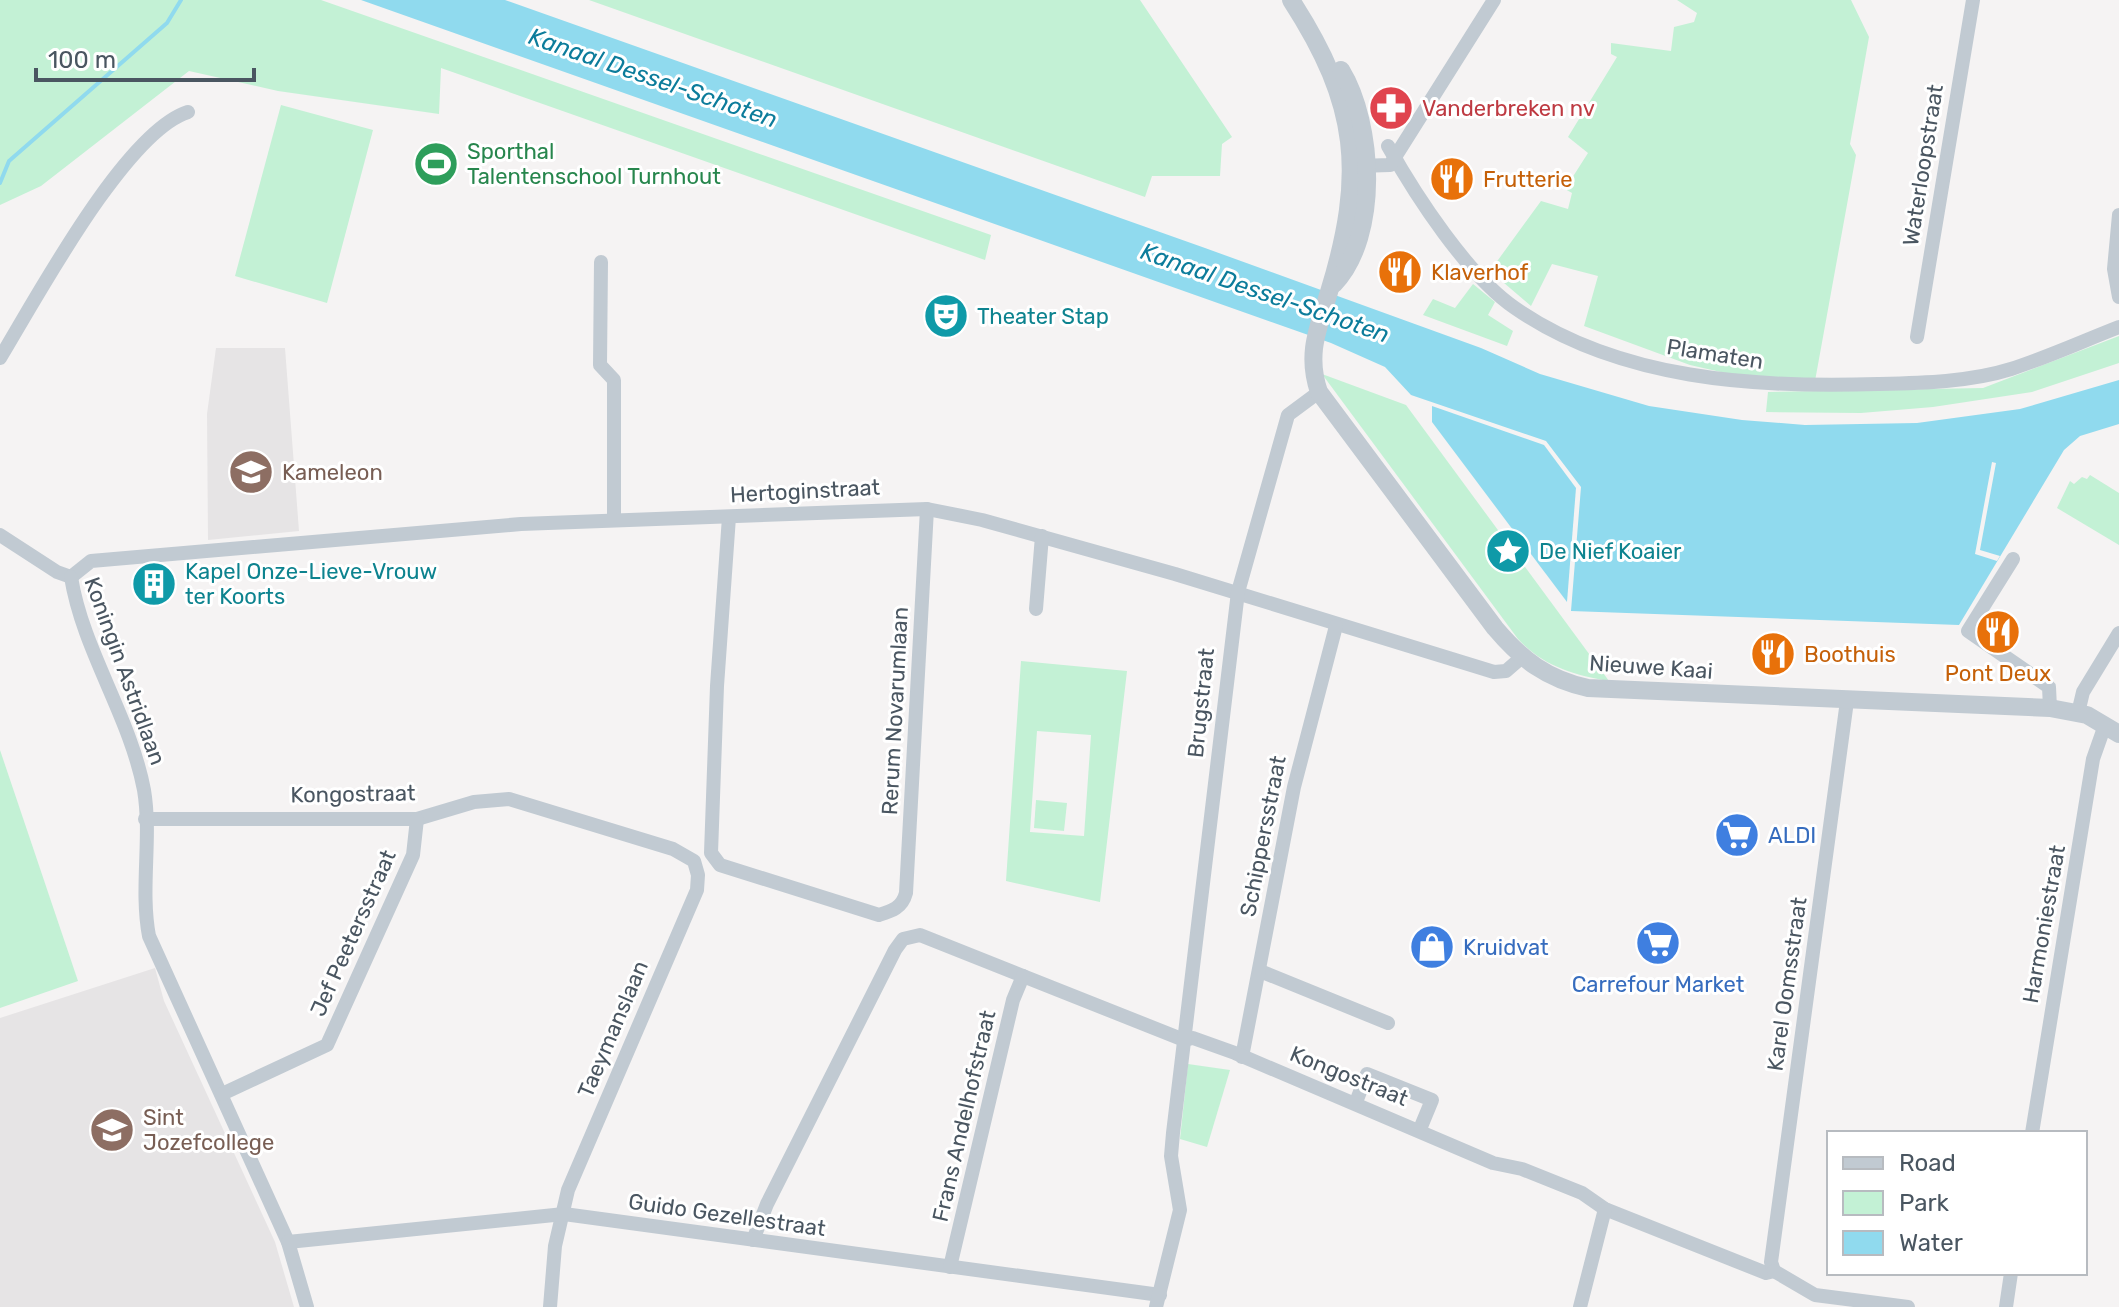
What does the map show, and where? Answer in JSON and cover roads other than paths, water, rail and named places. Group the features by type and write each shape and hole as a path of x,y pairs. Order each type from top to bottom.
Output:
{"street":[{"path":"1291,0 1325,54 1337,65 1353,94 1360,166 1390,165 1392,152 1405,142 1494,0"},
{"name":"Waterloopstraat","path":"1917,337 1973,0"},
{"path":"0,358 73,239 140,147 163,123 188,112"},
{"path":"1359,146 1392,152"},
{"name":"Plamaten","path":"1392,152 1427,210 1486,282 1513,307 1543,325 1593,347 1666,369 1759,384 1912,383 2009,369 2119,327"},
{"name":"Nieuwe Kaai","path":"1360,166 1354,254 1330,290 1313,339 1311,366 1319,392 1495,628 1521,658 1566,683 1588,688 2050,708 2078,713 2112,730"},
{"path":"2119,215 2114,269 2119,297"},
{"path":"601,262 600,365 614,380 614,519"},
{"name":"Brugstraat","path":"1158,1301 1180,1210 1171,1156 1238,592 1288,415 1319,392"},
{"name":"Hertoginstraat","path":"71,577 91,561 614,519 927,509 1042,536 1238,592 1336,626 1494,672 1506,671 1521,658"},
{"name":"Rerum Novarumlaan","path":"729,517 717,686 711,853 720,865 879,915 894,911 904,902 906,893 927,509"},
{"name":"Koningin Astridlaan","path":"0,535 57,572 71,577 75,603 127,732 144,791 145,912 149,936 288,1242 307,1307"},
{"path":"1036,609 1042,536"},
{"path":"2013,559 1968,631 2049,687 2050,708"},
{"name":"Schippersstraat","path":"1242,1057 1297,773 1336,626"},
{"path":"2078,713 2083,692 2119,633"},
{"name":"Karel Oomsstraat","path":"1774,1271 1771,1262 1847,701"},
{"name":"Harmoniestraat","path":"2032,1131 2093,759 2112,730"},
{"name":"Kongostraat","path":"145,819 417,819 451,808 509,799 673,849 694,861"},
{"name":"Jef Peetersstraat","path":"222,1094 327,1045 413,855 417,819"},
{"name":"Taeymanslaan","path":"550,1307 555,1246 568,1190 697,890 698,875 694,861"},
{"name":"Kongostraat","path":"753,1240 774,1190 903,939 920,935 1184,1040 1193,1038 1356,1102 1493,1163 1522,1169 1582,1193 1605,1209 1766,1273 1774,1271 1816,1301"},
{"path":"1260,971 1388,1023"},
{"name":"Frans Andelhofstraat","path":"950,1267 1013,1000 1023,976"},
{"path":"1356,1102 1367,1074 1432,1100 1420,1129"},
{"path":"1580,1307 1605,1209"},
{"name":"Guido Gezellestraat","path":"288,1242 564,1214 950,1267 1158,1301"},
{"path":"2006,1307 2011,1275"},
{"path":"1816,1301 1908,1307"}],"water":[{"name":"Kanaal Dessel-Schoten","path":"361,0 505,0 1205,248 1481,348 1540,374 1649,406 1742,420 1805,425 1917,423 2020,409 2119,380 2119,424 2080,436 2064,450 1959,625 1571,611 1581,487 1546,441 1411,395 1385,367 1331,343"},
{"path":"1432,406 1544,445 1576,488 1567,602 1432,422"}],"waterway":[{"path":"0,183 9,161 167,23 181,0"}],"place":[{"name":"Vanderbreken nv","path":"1391,108"},
{"name":"Sporthal Talentenschool Turnhout","path":"436,164"},
{"name":"Frutterie","path":"1452,179"},
{"name":"Klaverhof","path":"1400,272"},
{"name":"Theater Stap","path":"946,316"},
{"name":"Kameleon","path":"251,472"},
{"name":"De Nief Koaier","path":"1508,551"},
{"name":"Kapel Onze-Lieve-Vrouw ter Koorts","path":"154,584"},
{"name":"Pont Deux","path":"1998,632"},
{"name":"Boothuis","path":"1773,654"},
{"name":"ALDI","path":"1737,835"},
{"name":"Carrefour Market","path":"1658,943"},
{"name":"Kruidvat","path":"1432,947"},
{"name":"Sint Jozefcollege","path":"112,1130"}]}
